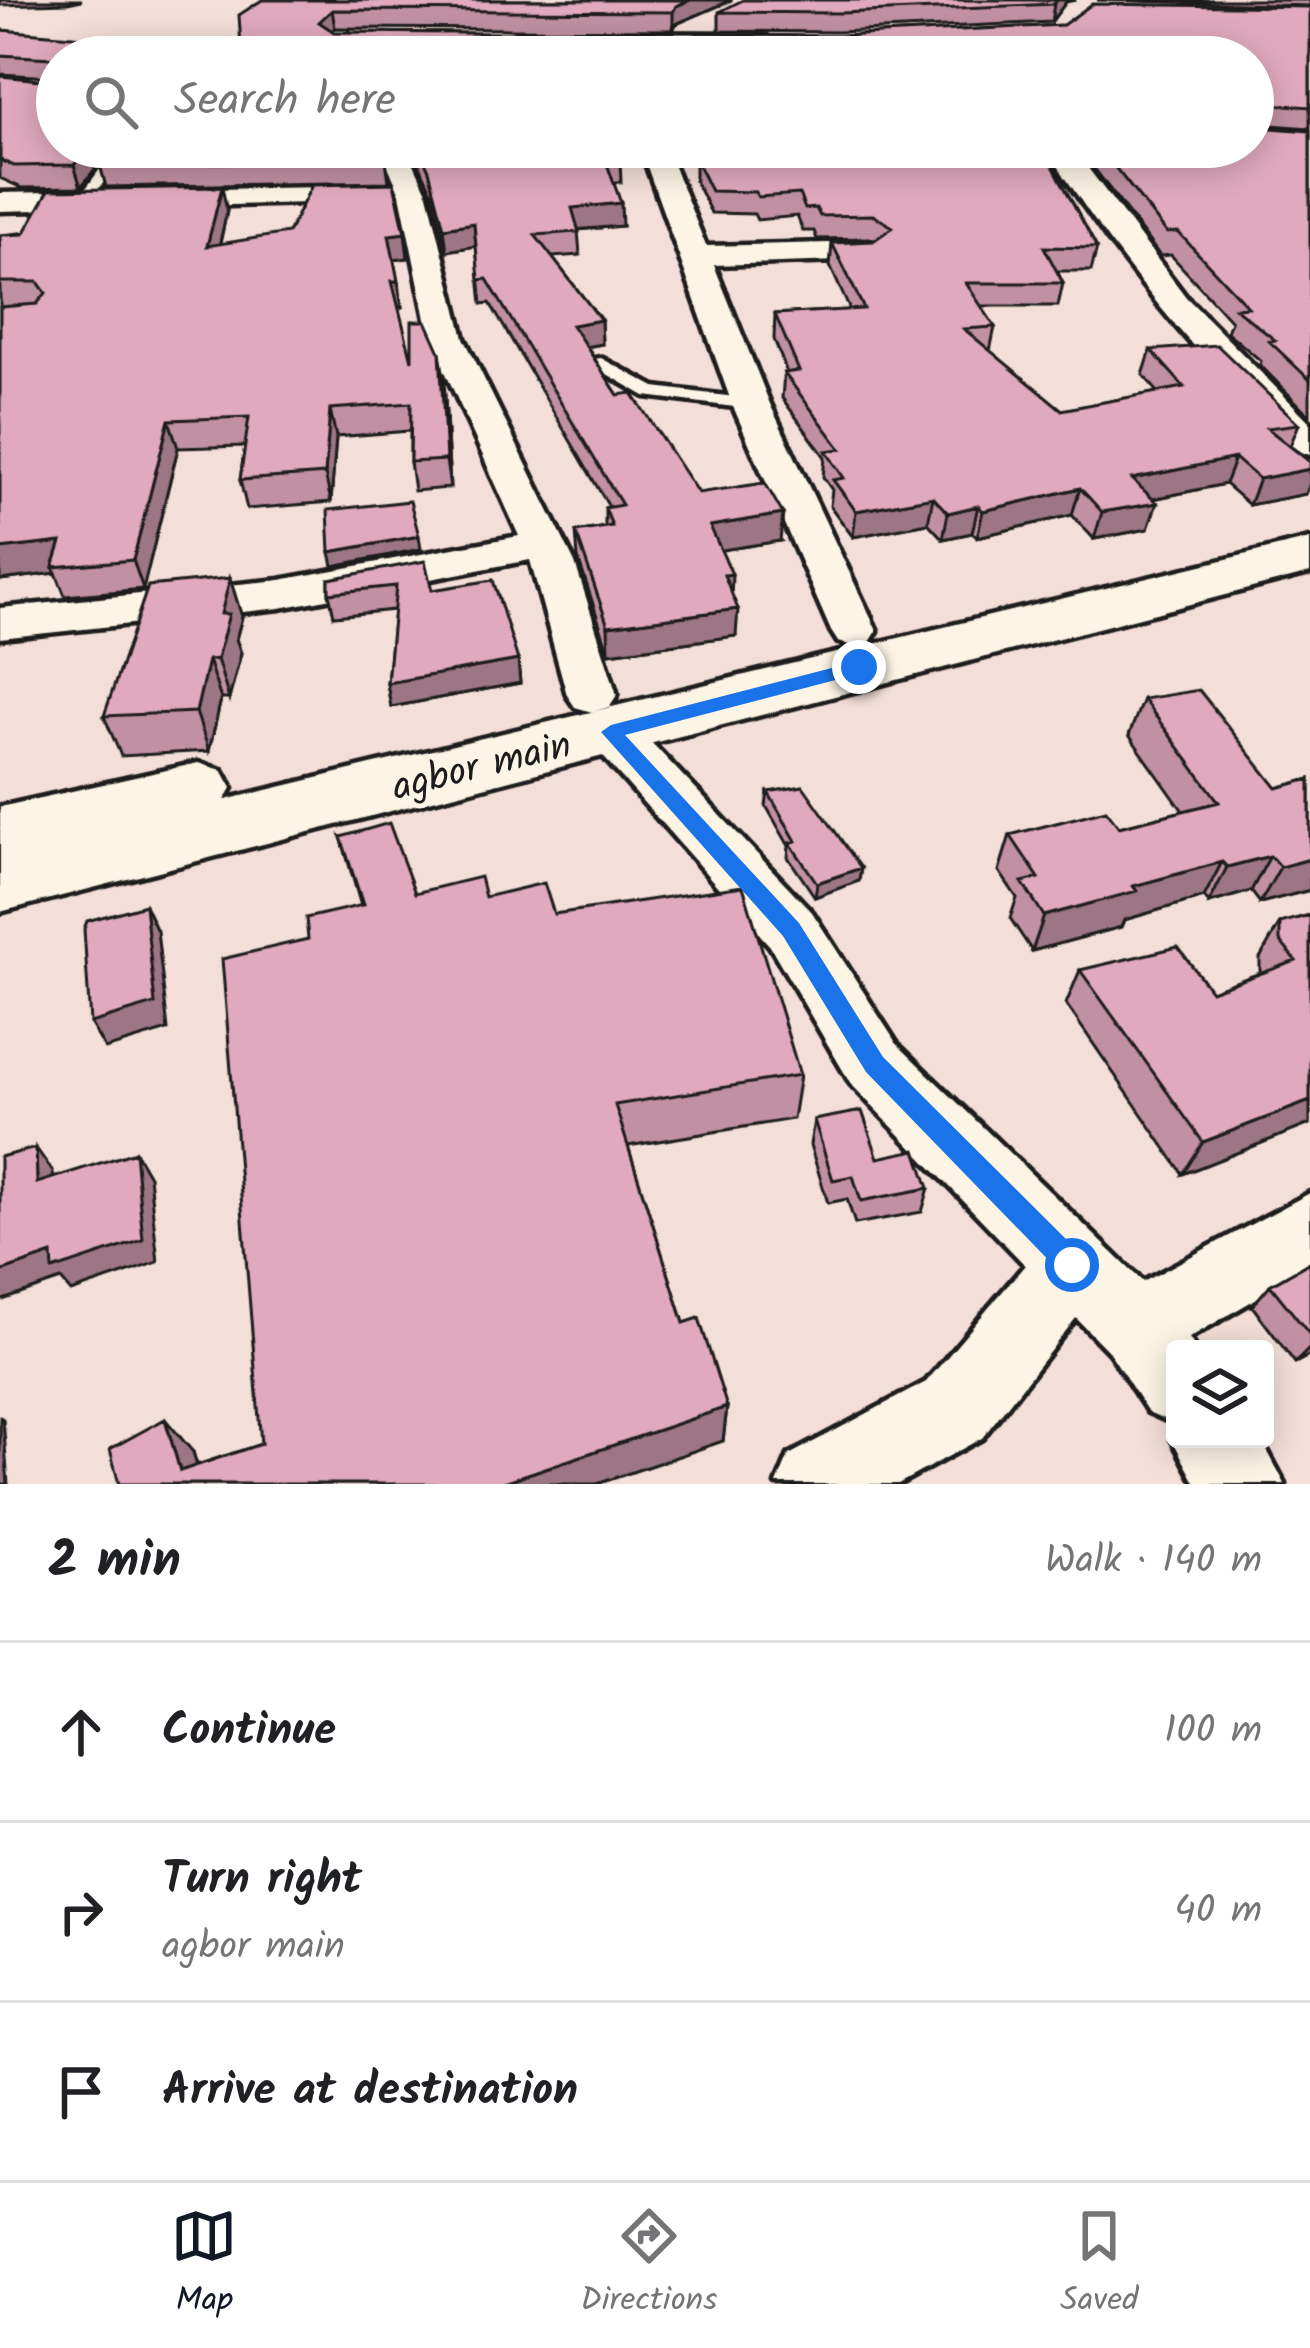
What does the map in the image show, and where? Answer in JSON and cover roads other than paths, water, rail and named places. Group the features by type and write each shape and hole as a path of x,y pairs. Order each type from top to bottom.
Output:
{"main road":[{"name":"agbor main","path":"0,883 601,714 1072,597 1310,520"},
{"name":"agbor main","path":"0,834 601,714 854,632 1310,556"}],"street":[{"path":"321,0 337,36"},
{"path":"544,13 568,36"},
{"path":"681,36 721,16"},
{"path":"402,168 414,194 447,338 545,544 601,714 791,929 874,1064 1136,1328 1166,1372"},
{"path":"660,168 751,404 854,632"},
{"path":"1072,168 1212,349 1310,443"},
{"path":"0,202 414,194"},
{"path":"694,256 870,250"},
{"path":"0,623 280,595 545,544"},
{"path":"1136,1328 1310,1228"},
{"path":"818,1484 954,1409 1072,1265"},
{"path":"1218,1448 1244,1484"}],"lane":[{"path":"83,202 107,168"},
{"path":"602,364 651,392 751,404"}]}
